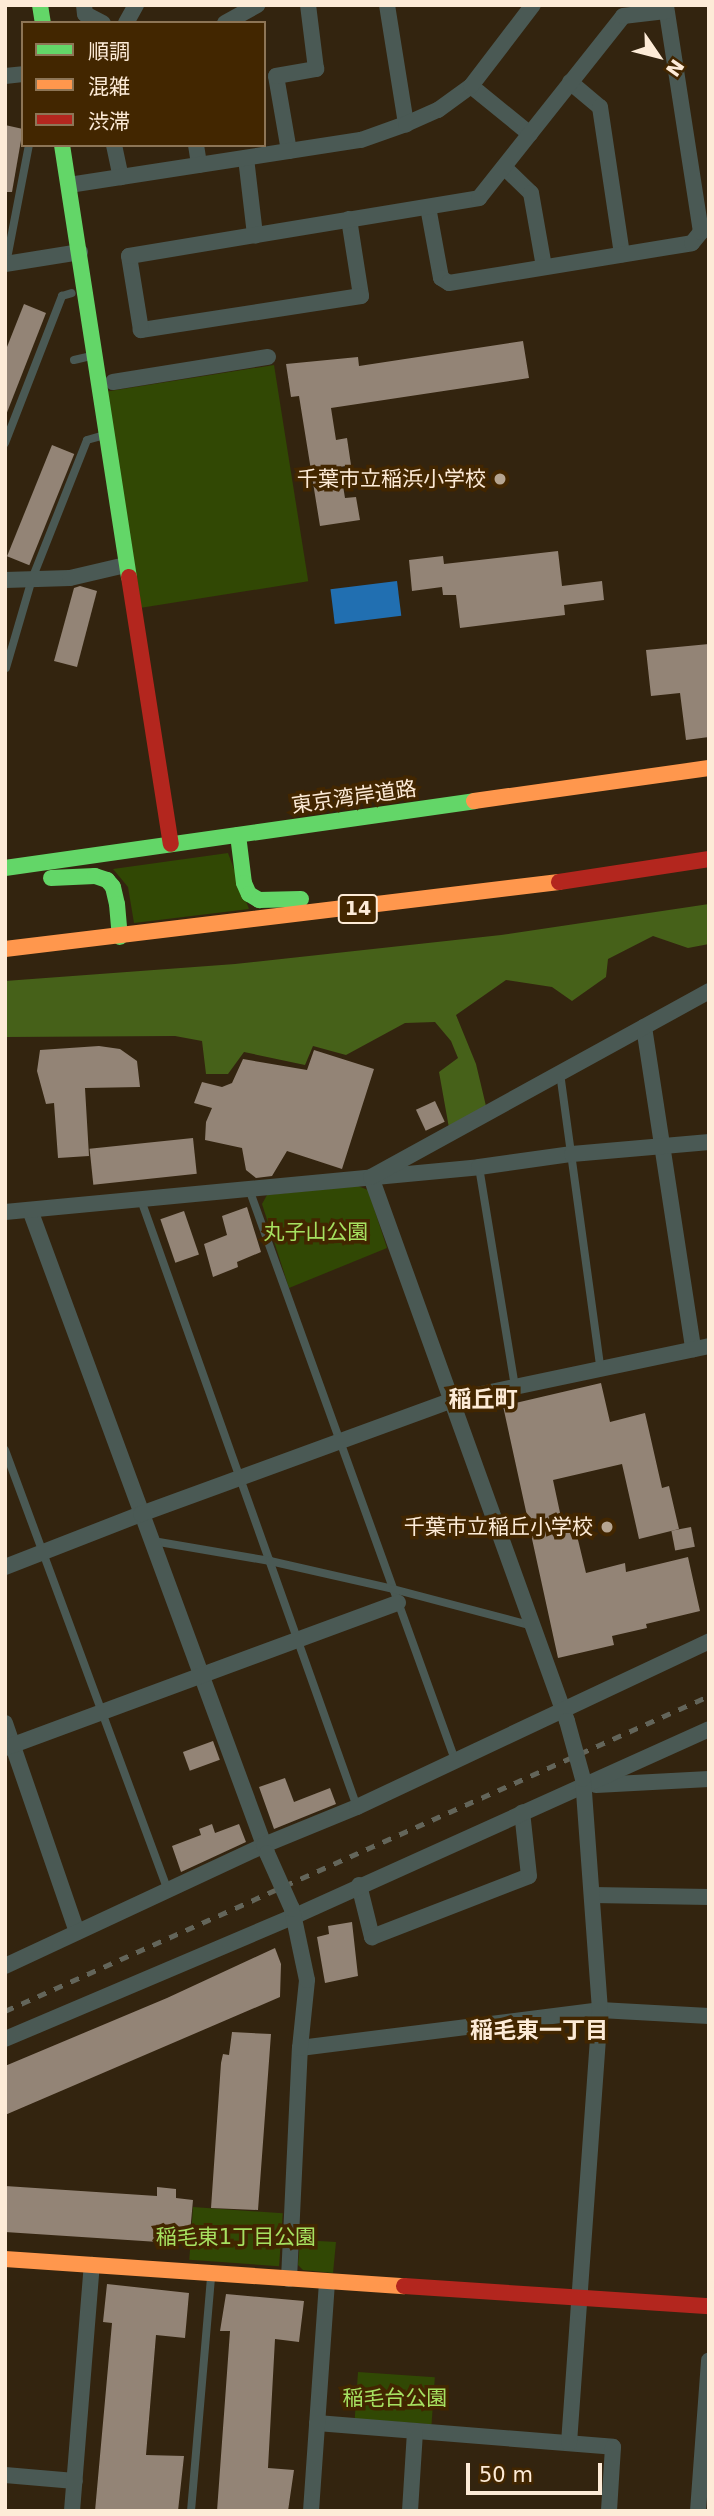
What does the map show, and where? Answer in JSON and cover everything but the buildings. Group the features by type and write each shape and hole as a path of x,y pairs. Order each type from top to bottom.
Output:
{"main road":[{"path":"62,147 171,844"},
{"name":"東京湾岸道路","path":"5,868 709,768"},
{"path":"238,835 246,889 254,898 381,906"},
{"name":"14","path":"5,948 381,906 709,859"},
{"path":"5,877 95,877 107,880 113,887 117,904 120,937"},
{"path":"5,2259 709,2306"}],"street":[{"path":"84,5 85,14 99,21"},
{"path":"127,21 136,5"},
{"path":"229,21 257,5"},
{"path":"289,151 276,76 316,69 308,5"},
{"path":"387,5 406,124"},
{"path":"69,185 361,140 406,124 438,110 471,86 528,7"},
{"path":"349,219 361,296 141,330 129,256 349,219 428,206 480,198 623,16 666,8 701,232 692,243 449,284 441,278 428,206"},
{"path":"570,82 600,107 622,254"},
{"path":"471,86 530,134"},
{"path":"114,147 121,177"},
{"path":"196,147 199,165"},
{"path":"246,158 255,235"},
{"path":"504,167 531,193 544,267"},
{"path":"6,264 80,252"},
{"path":"113,382 268,357"},
{"path":"5,580 70,578 126,565"},
{"path":"371,1177 709,991"},
{"path":"5,1567 141,1514 453,1400 701,1348 663,1147 644,1027"},
{"path":"5,1212 479,1167 572,1154 709,1142"},
{"path":"371,1177 566,1715 583,1782 600,2010 569,2443"},
{"path":"30,1210 199,1675 265,1849 294,1912 307,1980 300,2048 289,2279"},
{"path":"9,1746 298,1639 396,1596"},
{"path":"5,1966 455,1760 566,1715 709,1641"},
{"path":"5,1723 9,1746 77,1933"},
{"path":"5,2039 359,1885 583,1782 709,1729"},
{"path":"583,1782 709,1779"},
{"path":"359,1885 372,1937 529,1876 522,1812"},
{"path":"593,1895 709,1897"},
{"path":"300,2048 600,2010 709,2016"},
{"path":"72,2511 92,2265"},
{"path":"311,2511 327,2281"},
{"path":"698,2511 709,2360"},
{"path":"317,2423 613,2447 609,2511"},
{"path":"410,2511 415,2432"},
{"path":"5,2474 75,2481"}],"lane":[{"path":"6,264 29,147"},
{"path":"5,443 62,296 72,293"},
{"path":"74,359 95,355"},
{"path":"6,668 32,579 87,440 107,434"},
{"path":"560,1073 601,1371"},
{"path":"479,1167 515,1388"},
{"path":"249,1189 338,1443 455,1760"},
{"path":"141,1200 357,1807"},
{"path":"5,1450 168,1891"},
{"path":"150,1540 270,1561 396,1596 534,1627"},
{"path":"191,2511 211,2273"}],"green space":[{"path":"274,365 308,581 141,608 107,391"},
{"path":"228,853 249,909 134,923 128,887 113,869"},
{"path":"709,904 709,944 688,948 653,936 608,959 606,977 572,1001 552,987 506,980 456,1015 476,1064 486,1106 449,1128 439,1072 458,1058 451,1041 435,1022 405,1023 346,1055 313,1046 305,1065 244,1052 228,1074 206,1074 202,1041 175,1036 5,1037 5,981 235,964 501,935"},
{"name":"丸子山公園","path":"358,1186 368,1190 387,1248 289,1288 262,1204 267,1195"},
{"name":"稲毛東1丁目公園","path":"193,2207 283,2213 279,2266 189,2260"},
{"path":"300,2240 336,2242 333,2273 303,2270 298,2265"},
{"name":"稲毛台公園","path":"358,2372 435,2377 432,2424 355,2419"}],"water":[{"path":"397,581 401,616 335,624 330,589"}],"railway":[{"path":"5,2011 709,1696"}],"traffic: fast":[{"path":"40,5 43,21"},
{"path":"62,147 129,577"},
{"path":"5,868 474,801"},
{"path":"238,835 244,883 249,894 259,900 301,899"},
{"path":"51,878 95,876 107,880 113,887 117,904 120,937"}],"traffic: slow":[{"path":"474,801 709,768"},
{"path":"5,949 559,882"},
{"path":"5,2259 404,2286"}],"traffic: jam":[{"path":"129,577 171,844"},
{"path":"559,882 709,859"},
{"path":"404,2286 709,2306"}],"place":[{"name":"千葉市立稲浜小学校","path":"500,479"},
{"name":"千葉市立稲丘小学校","path":"607,1527"}],"district":[{"name":"稲丘町","path":"483,1399"},
{"name":"稲毛東一丁目","path":"539,2030"}]}
